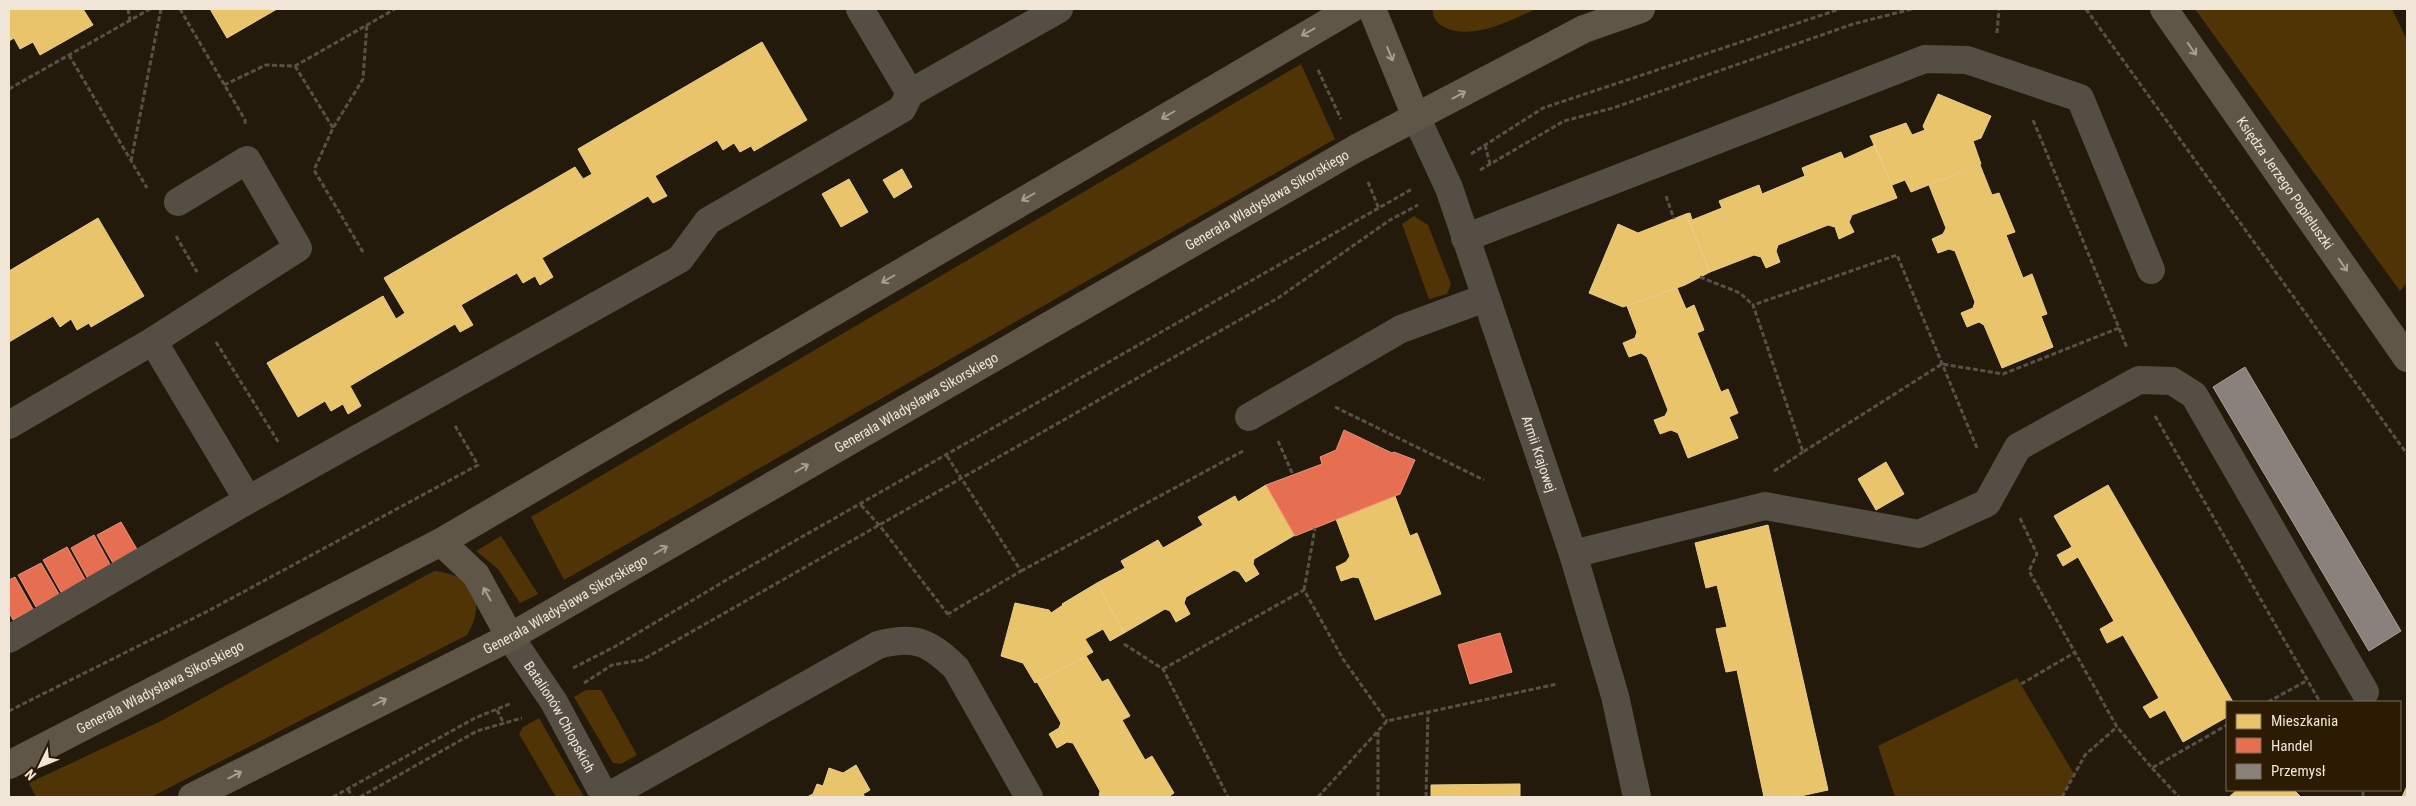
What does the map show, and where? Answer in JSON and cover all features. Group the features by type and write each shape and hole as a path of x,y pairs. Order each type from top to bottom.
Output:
{"main road":[{"name":"Generała Władysława Sikorskiego","path":"9,765 441,542 1351,9"},
{"path":"1372,9 1416,117"},
{"name":"Księdza Jerzego Popiełuszki","path":"2164,9 2407,358"},
{"name":"Generała Władysława Sikorskiego","path":"192,797 510,637 1355,149 1584,29 1629,11"},
{"path":"441,542 476,575 510,637"}],"street":[{"path":"860,9 910,94"},
{"path":"9,639 248,500 680,259 708,221 902,109 910,94 1059,9"},
{"path":"1465,238 1925,58 1967,60 2080,98 2151,270"},
{"name":"Armii Krajowej","path":"1416,117 1445,179 1573,554 1615,696 1637,797"},
{"path":"9,425 153,340 298,248 247,160 178,202"},
{"path":"1249,418 1401,329 1485,298"},
{"path":"153,340 248,500"},
{"path":"1573,554 1765,506 1919,534 1987,502 2018,447 2139,380 2172,381 2194,395 2365,692"},
{"name":"Batalionów Chłopskich","path":"510,637 548,693 606,797"},
{"path":"606,797 878,645 900,639 920,642 939,652 956,668 1029,797"}],"path":[{"path":"128,9 130,20"},
{"path":"9,89 150,9"},
{"path":"131,162 161,9"},
{"path":"180,9 245,120"},
{"path":"224,85 266,65 295,66 395,9"},
{"path":"333,797 475,718 508,705 548,693 612,665 642,660 880,526 1278,298 1390,220 1485,146 1544,108 1840,9"},
{"path":"360,797 477,731 516,721 548,693 616,646 728,579 1379,209 1445,179 1490,164 1564,121 1613,108 1853,24 1912,9"},
{"path":"2086,9 2407,454"},
{"path":"363,252 314,170 333,128 362,79 367,24"},
{"path":"1303,36 1355,149 1379,209"},
{"path":"69,55 152,196"},
{"path":"295,66 333,128"},
{"path":"2032,115 2119,328 2145,399 2306,681 2319,701"},
{"path":"1485,146 1490,164"},
{"path":"172,229 206,306 297,473"},
{"path":"1753,305 1897,254 1978,451 2004,472"},
{"path":"1700,277 1740,293 1753,305 1803,452 1942,364 2003,374 2119,328"},
{"path":"9,711 208,611 478,464 436,395"},
{"path":"1331,405 1484,480"},
{"path":"1274,434 1293,475"},
{"path":"860,505 880,526 948,614 1021,571 1248,448"},
{"path":"947,456 963,478 1021,571"},
{"path":"2019,516 2037,554 2029,571 2074,654 2117,727 2179,797"},
{"path":"1315,528 1304,590 1343,659 1387,721"},
{"path":"1162,669 1304,590"},
{"path":"1124,644 1162,669 1228,797"},
{"path":"2021,684 2074,654"},
{"path":"2270,701 2306,681"},
{"path":"1318,797 1387,721 1557,684"},
{"path":"497,710 504,724"},
{"path":"1426,797 1428,712"},
{"path":"2152,768 2226,726"},
{"path":"2062,797 2085,755 2117,727"},
{"path":"1378,732 1378,797"},
{"path":"348,789 352,797"}],"shaded area":[{"path":"1433,9 1536,9 1491,28 1467,32 1455,31 1441,25 1434,17"},
{"path":"2195,9 2392,9 2407,40 2407,283 2400,291"},
{"path":"1301,64 1335,139 564,580 531,517"},
{"path":"1414,216 1428,225 1451,284 1447,294 1429,299 1402,224"},
{"path":"501,536 538,594 520,603 498,569 476,551"},
{"path":"434,571 447,573 458,578 467,584 473,592 476,601 476,612 467,635 151,797 36,797 29,783 163,720"},
{"path":"2017,678 2074,774 2062,797 1895,797 1878,746"},
{"path":"586,690 601,690 637,755 621,764 613,763 574,697"},
{"path":"539,718 584,797 556,797 519,734 523,727"}],"building: Mieszkania":[{"path":"9,9 83,9 93,25 40,55 33,42 20,49 14,38 9,41"},
{"path":"210,9 277,9 227,38"},
{"path":"762,42 807,120 754,151 751,146 740,152 734,143 723,150 717,140 655,176 667,196 653,203 648,196 542,258 553,277 540,285 535,276 523,283 517,273 461,305 473,325 460,332 455,324 350,386 361,406 348,414 343,404 331,411 325,401 298,417 267,363 383,296 396,319 405,313 384,278 575,167 583,179 592,174 578,149"},
{"path":"1938,94 1991,116 1981,138 1973,141 1981,164 1911,192 1905,180 1892,185 1870,136 1906,123 1912,135 1925,130 1923,126"},
{"path":"1875,145 1897,198 1852,215 1849,222 1854,232 1839,239 1835,227 1828,225 1778,245 1776,251 1780,262 1766,268 1761,257 1754,255 1710,272 1686,214 1690,213 1692,220 1722,208 1719,201 1759,185 1762,194 1805,176 1802,168 1841,152 1844,159"},
{"path":"1980,165 1992,195 1999,193 2015,232 2006,235 2023,278 2032,274 2047,314 2041,316 2053,347 2002,368 1984,325 1979,322 1967,327 1961,313 1973,308 1975,302 1955,251 1949,249 1938,253 1932,239 1943,234 1946,228 1929,185"},
{"path":"902,169 912,187 894,198 883,180"},
{"path":"849,179 868,212 841,227 822,194"},
{"path":"1686,214 1710,272 1685,285 1623,307 1589,293 1618,224 1638,233"},
{"path":"98,218 144,296 91,327 89,323 77,330 71,319 60,327 53,316 9,342 9,271"},
{"path":"1677,288 1686,309 1694,305 1704,330 1697,333 1721,392 1728,389 1738,413 1729,417 1738,438 1688,458 1678,433 1671,430 1660,434 1654,420 1665,416 1668,410 1647,357 1641,353 1629,357 1623,343 1635,338 1637,332 1627,306"},
{"path":"1886,462 1904,494 1876,510 1858,479"},
{"path":"1266,485 1295,535 1254,559 1253,564 1259,574 1246,582 1239,572 1234,570 1186,597 1184,603 1190,614 1176,622 1170,611 1165,609 1124,633 1097,583 1125,568 1121,561 1158,540 1163,548 1203,525 1198,517 1235,496 1238,502"},
{"path":"2108,485 2232,701 2226,701 2226,718 2183,742 2165,710 2150,718 2143,707 2159,698 2123,635 2107,643 2100,629 2114,621 2078,557 2063,566 2057,555 2072,547 2054,516"},
{"path":"1395,496 1410,536 1417,533 1441,594 1375,620 1359,578 1353,577 1341,581 1336,567 1346,562 1350,556 1336,519"},
{"path":"1768,525 1828,790 1796,797 1764,797 1737,670 1726,672 1716,629 1727,627 1717,585 1706,588 1695,543"},
{"path":"1097,583 1124,633 1110,641 1103,629 1085,639 1093,652 1035,683 1023,663 1001,656 1015,603 1049,610 1051,613 1062,604"},
{"path":"1086,656 1102,682 1108,679 1130,716 1122,720 1145,760 1152,756 1174,793 1168,797 1099,797 1100,791 1073,743 1067,742 1057,748 1049,734 1059,728 1061,723 1037,682"},
{"path":"856,765 870,790 863,794 865,797 807,797 813,794 817,784 823,786 829,768 843,773"},
{"path":"1520,784 1520,797 1431,797 1431,785"},
{"path":"2407,786 2407,797 2402,797"},
{"path":"2236,791 2295,791 2301,797 2229,797"}],"building: Handel":[{"path":"1344,430 1392,453 1394,452 1415,460 1400,494 1295,536 1266,485 1322,464 1320,457 1336,450"},
{"path":"121,522 138,551 114,565 97,535"},
{"path":"94,535 111,566 88,579 71,548"},
{"path":"67,547 86,581 62,594 43,560"},
{"path":"41,563 59,594 36,607 18,575"},
{"path":"15,577 33,609 13,620 9,612 9,580"},
{"path":"1500,633 1512,672 1470,684 1458,645"}],"building: Przemysł":[{"path":"2245,367 2401,631 2369,651 2213,387"}]}
